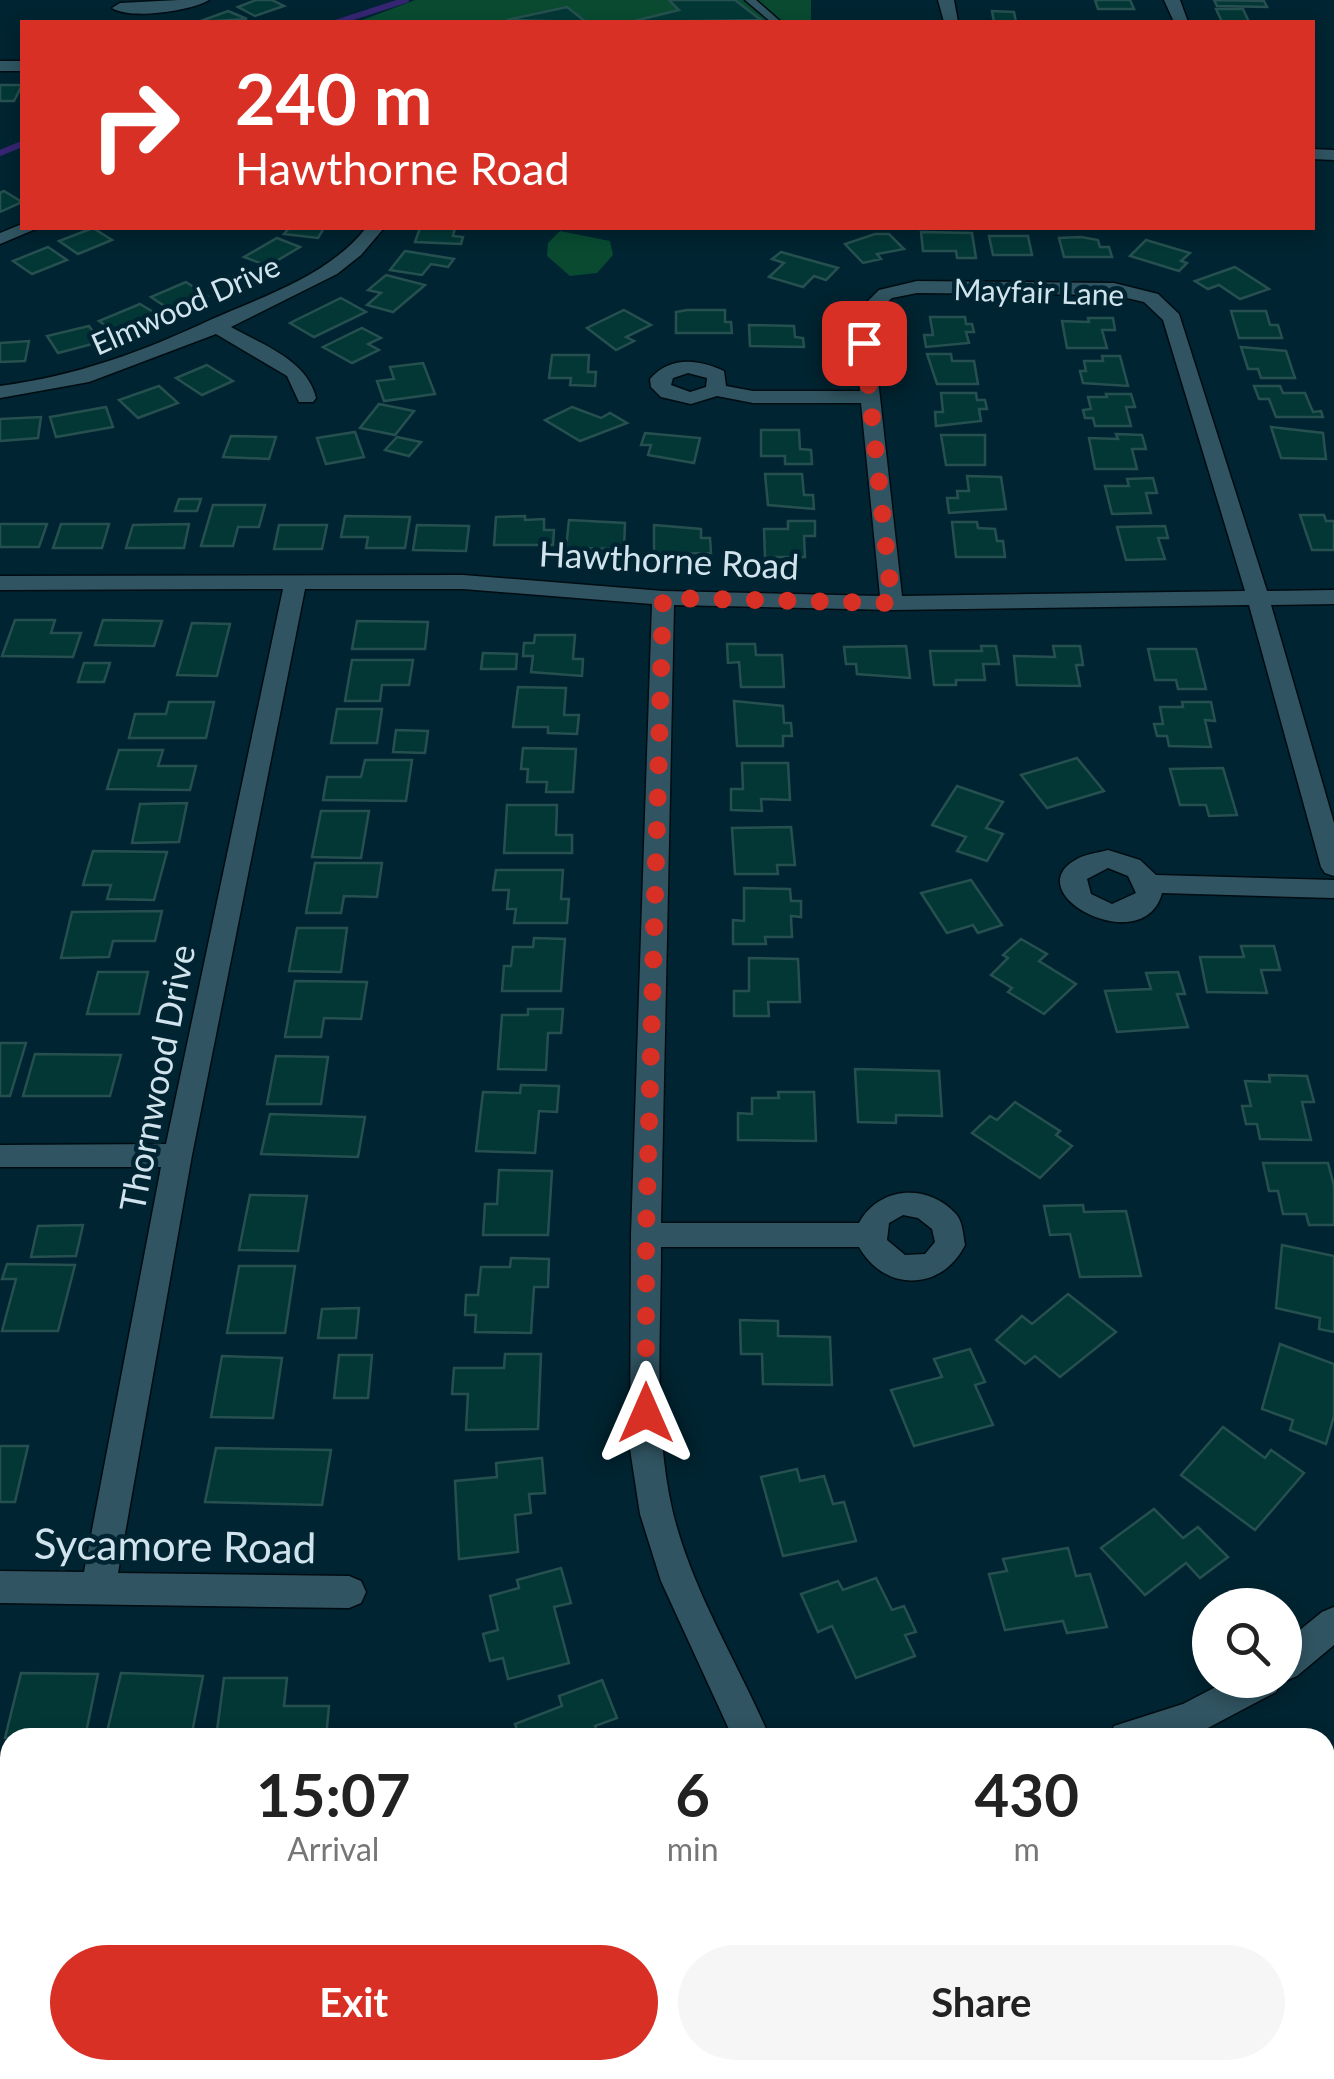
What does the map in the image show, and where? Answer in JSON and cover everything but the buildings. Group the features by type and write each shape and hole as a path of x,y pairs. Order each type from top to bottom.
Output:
{"street":[{"path":"118,10 162,8 201,0"},
{"path":"0,239 24,230"},
{"name":"Elmwood Drive","path":"0,392 52,387 94,377 216,326 341,264 373,230"},
{"name":"Mayfair Lane","path":"892,603 862,316 869,304 895,290 1114,289 1151,298 1172,318 1259,601 1334,867"},
{"path":"216,326 294,372 302,380 306,398"},
{"path":"716,390 752,397 869,397"},
{"name":"Hawthorne Road","path":"0,583 463,582 663,598 892,603 1334,597"},
{"name":"Thornwood Drive","path":"98,1588 178,1155 295,584"},
{"path":"663,598 646,1235 646,1449 657,1514 678,1582 747,1728"},
{"path":"1150,884 1334,889"},
{"path":"0,1156 178,1155"},
{"path":"646,1235 869,1235"},
{"name":"Sycamore Road","path":"0,1587 349,1592"},
{"path":"1302,1650 1334,1623"},
{"path":"1161,1728 1189,1720 1230,1698"}],"lane":[{"path":"750,0 774,20"}],"green space":[{"path":"415,0 811,0 811,20 362,20"},
{"path":"560,231 610,241 613,255 597,273 570,276 547,256 548,243"}],"waterway":[{"path":"344,20 406,0"},
{"path":"0,153 20,145"}],"route":[{"path":"646,1413 646,1235 663,598 892,603 864,343"}]}
